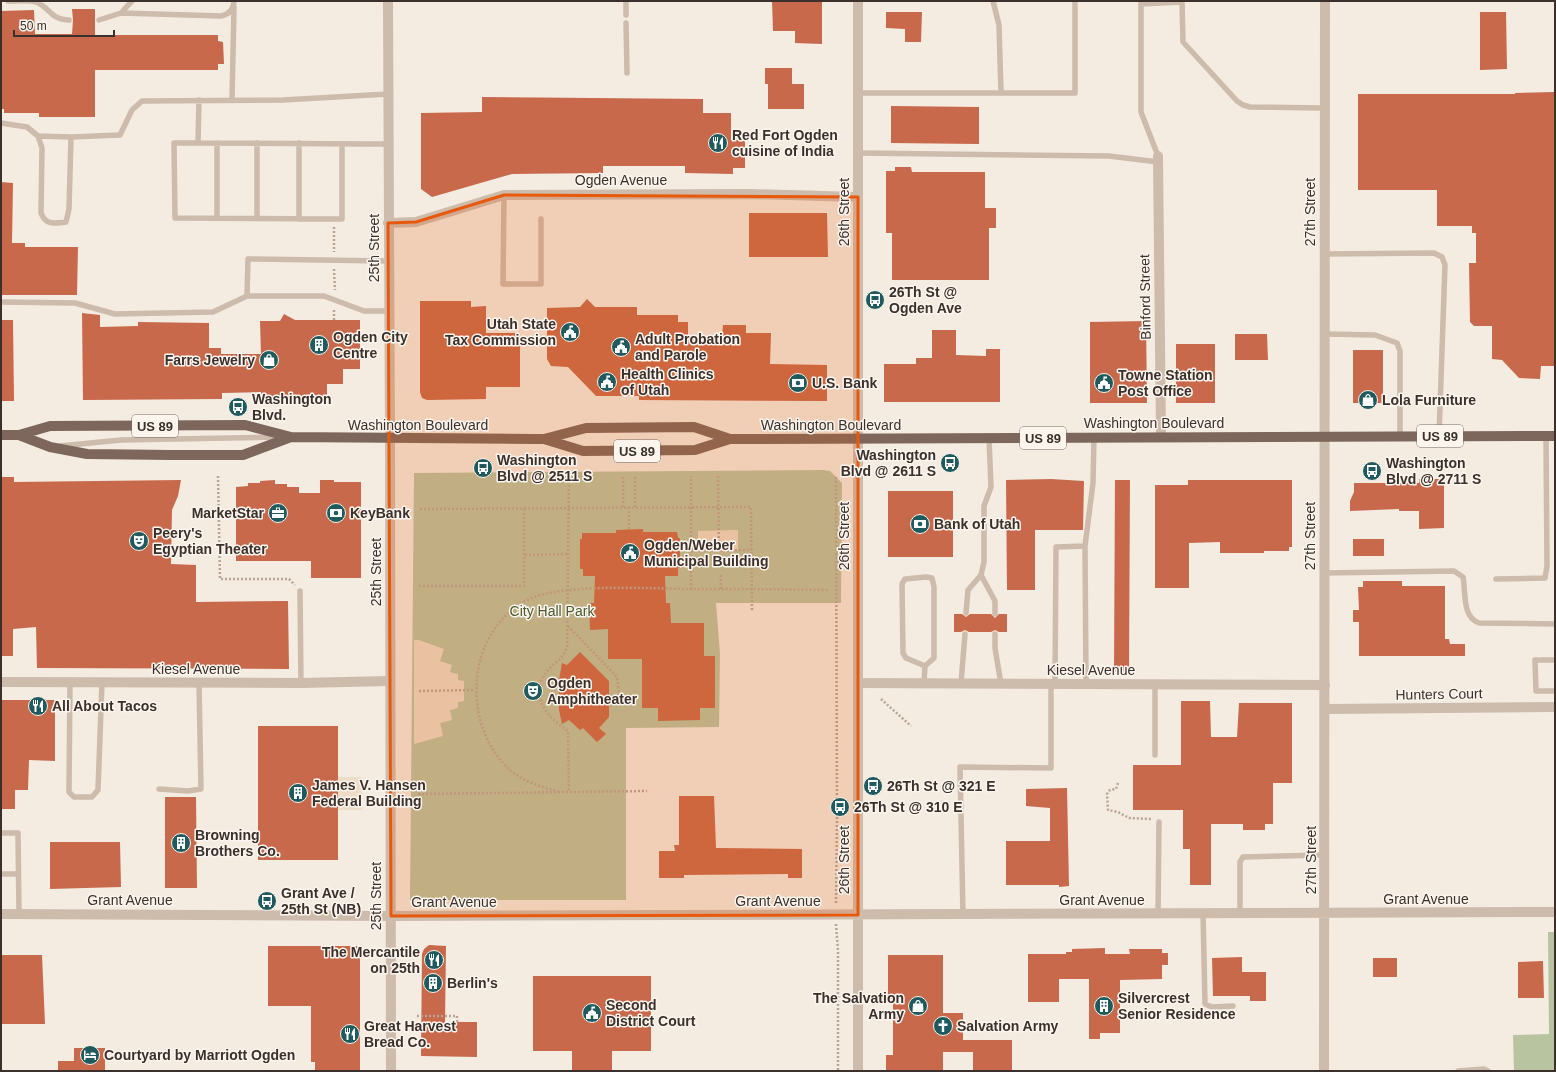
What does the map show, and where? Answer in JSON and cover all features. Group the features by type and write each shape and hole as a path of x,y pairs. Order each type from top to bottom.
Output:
{"main road":[{"name":"Washington Boulevard","path":"1,435 18,435 50,426 245,425 291,437 390,439 544,439 586,428 694,427 730,439"},
{"name":"Washington Boulevard","path":"18,435 50,447 87,454 244,455 291,437"},
{"name":"Washington Boulevard","path":"544,439 583,451 695,450 730,439 1550,436"}],"street":[{"name":"25th Street","path":"388,1 391,1071"},
{"name":"26th Street","path":"858,1 858,1071"},
{"name":"27th Street","path":"1324,1 1324,1071"},
{"name":"Binford Street","path":"1158,159 1161,437"},
{"name":"Ogden Avenue","path":"388,223 416,222 504,195 750,194 858,197"},
{"name":"Kiesel Avenue","path":"1,682 301,683 390,681"},
{"name":"Kiesel Avenue","path":"858,683 1325,685"},
{"name":"Hunters Court","path":"1325,709 1553,707"},
{"name":"Grant Avenue","path":"1,914 390,916 963,915 1158,914 1203,912 1555,912"}],"lane":[{"path":"8,1 35,1 42,5 51,15 60,19 69,20"},
{"path":"121,13 132,1"},
{"path":"626,1 626,15"},
{"path":"993,1 1000,25 1001,93"},
{"path":"858,93 1075,93 1075,1"},
{"path":"858,153 1109,156 1158,159 1141,112 1141,2 1182,2 1183,42 1237,101 1250,107 1324,108"},
{"path":"99,20 121,13 221,16 227,15 234,4"},
{"path":"232,100 234,4"},
{"path":"626,23 627,73"},
{"path":"38,136 71,137 120,135 132,110 142,101 283,100 388,94"},
{"path":"198,143 199,100"},
{"path":"1,123 27,127 38,136 42,148 41,214 44,220 51,224 66,222 69,209 71,137"},
{"path":"342,144 342,219 175,218 174,143 388,144"},
{"path":"217,143 217,218"},
{"path":"257,143 257,218"},
{"path":"299,144 299,219"},
{"path":"504,195 503,284 541,284 541,219"},
{"path":"1324,254 1434,253 1442,257 1445,265 1439,436"},
{"path":"247,296 248,259 388,261"},
{"path":"1,302 75,303 115,314 212,312 247,296 324,296 364,311 388,311"},
{"path":"1324,334 1375,335 1397,343 1400,351 1400,436"},
{"path":"1496,579 1545,578 1547,566 1550,436"},
{"path":"50,447 121,440 291,437"},
{"path":"1086,684 1085,546 1093,484 1094,437"},
{"path":"966,614 968,590 981,575 984,562 984,506 991,487 989,438"},
{"path":"963,915 960,767 1051,768 1056,547 1085,546"},
{"path":"1324,573 1454,571 1463,577 1467,614 1472,621 1479,623 1555,624"},
{"path":"981,575 995,601 995,614"},
{"path":"924,683 925,666 934,658 934,587 932,578 926,577 905,579 902,584 903,653 906,658 925,666"},
{"path":"300,591 301,683"},
{"path":"961,683 965,634"},
{"path":"995,634 995,648 1001,684"},
{"path":"1555,660 1535,660 1536,691 1555,691"},
{"path":"70,682 69,792 74,798 95,795 98,790 102,682"},
{"path":"160,789 188,791 201,789 198,683"},
{"path":"1155,684 1155,755"},
{"path":"1158,914 1159,822"},
{"path":"1,833 18,833 19,914"},
{"path":"1240,912 1240,862 1243,857 1324,855"},
{"path":"1,874 18,874"},
{"path":"1203,912 1205,1004 1212,1007 1233,1006"},
{"path":"1458,1071 1484,1069 1488,1071"}],"path":[{"path":"334,231 334,320"},
{"path":"218,476 220,579 290,579 300,591"},
{"path":"635,476 635,507"},
{"path":"691,476 691,589"},
{"path":"718,476 719,550"},
{"path":"836,476 836,942 838,951 838,1071"},
{"path":"569,477 567,648 564,657 550,668 541,681 539,692 541,704 545,712 556,723 568,731 569,792"},
{"path":"623,477 623,507"},
{"path":"420,586 524,586 524,507"},
{"path":"420,509 524,507 752,507 752,611"},
{"path":"629,507 629,530"},
{"path":"691,551 752,550"},
{"path":"525,555 568,554"},
{"path":"721,575 721,589"},
{"path":"559,792 534,784 510,770 491,747 479,718 475,690 480,657 495,628 518,604 543,594 615,588 828,590"},
{"path":"568,626 617,677 620,703"},
{"path":"419,691 475,690"},
{"path":"881,699 911,726"},
{"path":"1118,783 1116,788 1110,790 1107,794 1108,810 1118,812 1129,818 1159,819 1159,822"},
{"path":"418,794 647,791"},
{"path":"416,1016 457,1016 457,1022"}],"highlighted area":[{"path":"504,195 858,197 858,915 391,916 388,223 416,222"}],"green space":[{"name":"City Hall Park","path":"830,471 842,483 841,603 716,603 720,654 719,727 626,728 626,900 410,900 414,473"},
{"path":"1548,932 1555,932 1555,1071 1514,1071 1513,1035 1549,1034"}],"shaded area":[{"path":"738,530 738,550 698,550 698,531"},
{"path":"414,640 419,640 444,649 440,661 452,665 450,672 458,674 458,680 464,681 464,701 458,702 458,708 450,710 452,720 440,723 443,736 414,744"},
{"path":"338,777 362,777 362,810 338,810"}],"building":[{"path":"772,1 822,1 822,44 795,43 795,31 773,31"},
{"path":"72,9 95,9 95,35 218,35 218,41 223,42 224,64 218,64 218,70 95,70 95,117 39,117 39,113 4,113 4,109 1,109 1,11 34,10 35,34 72,34"},
{"path":"886,12 922,12 921,42 905,42 905,29 886,28"},
{"path":"1480,12 1506,12 1507,69 1480,70"},
{"path":"765,68 792,68 792,84 804,84 804,109 768,109 768,84 765,84"},
{"path":"1554,92 1555,366 1541,366 1540,379 1519,378 1502,360 1492,359 1492,326 1474,326 1470,322 1469,263 1476,263 1476,233 1472,233 1472,226 1437,226 1437,190 1358,190 1358,94 1515,94"},
{"path":"482,97 703,99 703,113 731,113 731,140 745,140 745,168 733,168 733,174 685,173 685,166 603,166 603,173 512,174 432,197 421,189 421,113 482,112"},
{"path":"891,106 979,107 979,144 891,143"},
{"path":"895,167 911,167 912,172 985,172 985,208 996,208 996,228 989,228 989,280 892,280 892,233 886,233 886,171 895,171"},
{"path":"1,182 13,183 12,243 25,243 25,247 78,247 77,295 1,295"},
{"path":"749,213 827,213 828,257 749,257"},
{"path":"587,299 595,307 637,307 637,315 678,315 678,322 688,322 688,337 722,337 723,325 746,325 746,333 771,333 770,364 827,365 827,401 639,400 639,396 596,396 568,367 551,366 547,359 547,308 580,307"},
{"path":"420,301 471,301 471,307 486,306 486,333 520,333 520,387 486,387 486,399 427,400 422,398 420,392"},
{"path":"82,313 100,315 100,327 138,326 138,322 209,323 209,348 221,348 221,354 261,354 260,321 280,321 284,314 295,320 360,320 360,369 343,369 343,384 327,384 327,399 261,400 261,392 222,393 222,399 83,400"},
{"path":"1,320 13,320 14,401 1,401"},
{"path":"1146,321 1147,403 1090,403 1090,322"},
{"path":"932,330 956,330 956,355 986,356 986,349 1000,349 1000,402 884,402 884,364 916,364 916,358 932,358"},
{"path":"1235,334 1267,334 1268,360 1235,360"},
{"path":"1176,344 1215,344 1215,403 1176,403"},
{"path":"1353,350 1383,350 1383,403 1353,403"},
{"path":"1,477 14,477 14,482 181,480 178,496 172,510 171,564 196,565 196,602 288,601 289,669 37,668 36,627 13,629 13,656 1,656"},
{"path":"1051,479 1084,481 1083,530 1035,530 1035,590 1007,590 1006,480"},
{"path":"1419,479 1444,479 1444,528 1419,529 1419,511 1399,511 1399,509 1350,511 1350,501 1354,492 1354,483 1419,483"},
{"path":"275,480 275,484 287,484 287,487 299,487 299,493 320,493 320,480 334,480 334,482 361,482 361,578 311,578 311,561 236,561 236,487 248,486 248,483 260,483 260,481"},
{"path":"1115,480 1130,480 1129,671 1114,672"},
{"path":"1188,480 1292,480 1292,547 1289,547 1289,551 1264,551 1264,553 1220,553 1220,542 1189,543 1189,588 1155,588 1155,485 1188,485"},
{"name":"Bank of Utah","path":"888,491 953,491 953,557 888,557"},
{"path":"643,529 643,532 677,532 678,538 680,538 680,568 678,568 678,576 665,576 666,603 670,603 671,623 704,623 704,656 715,656 715,708 700,708 700,720 658,721 658,708 642,708 642,659 608,659 608,629 590,630 589,603 594,603 595,576 583,576 583,569 580,569 580,539 582,539 582,533 616,533 616,530"},
{"path":"1353,539 1384,539 1384,556 1353,556"},
{"path":"1363,581 1402,581 1402,586 1445,586 1445,639 1449,639 1450,644 1465,644 1465,656 1359,656 1359,622 1353,622 1353,610 1359,610 1358,587 1363,587"},
{"path":"954,614 962,614 966,617 970,614 991,614 995,618 999,614 1007,614 1007,632 999,632 995,630 991,632 969,632 965,630 961,632 954,632"},
{"path":"580,652 609,681 609,717 599,728 606,734 597,742 583,728 580,730 569,720 562,724 559,710 559,680 562,663 567,665"},
{"path":"1,700 55,700 55,761 29,760 28,790 15,790 15,809 1,809"},
{"path":"1181,701 1210,701 1211,737 1237,737 1239,703 1292,703 1292,783 1273,783 1273,824 1265,824 1265,830 1243,830 1243,824 1211,824 1211,885 1190,885 1190,849 1183,849 1183,810 1133,810 1133,765 1181,765"},
{"name":"James V. Hansen Federal Building","path":"258,726 338,726 338,860 258,860"},
{"path":"1067,788 1069,886 1006,885 1006,841 1050,841 1050,808 1026,806 1026,789"},
{"path":"679,796 714,796 716,848 802,849 802,878 788,878 788,874 684,875 684,878 659,878 659,851 675,851 674,845 679,845"},
{"name":"Browning Brothers Co.","path":"165,797 196,797 197,888 165,888"},
{"path":"50,842 120,842 121,887 50,889"},
{"path":"429,945 446,946 445,1022 477,1022 477,1057 421,1056 422,954 424,949"},
{"path":"268,946 357,946 360,949 360,1071 315,1071 315,1062 311,1062 311,1006 268,1006"},
{"name":"Silvercrest Senior Residence","path":"1105,948 1105,954 1130,954 1129,949 1162,949 1162,953 1168,953 1168,965 1162,965 1162,979 1120,980 1120,1033 1100,1033 1100,1039 1089,1039 1089,979 1059,979 1059,1002 1028,1002 1028,954 1066,954 1066,952 1072,952 1072,949"},
{"path":"1,955 42,955 45,1024 1,1024"},
{"name":"The Salvation Army","path":"888,955 943,955 943,1013 963,1013 963,1040 1012,1040 1012,1071 973,1071 973,1052 943,1052 943,1071 886,1071 886,1055 893,1055 893,999 888,999"},
{"path":"1242,957 1242,972 1266,972 1266,1001 1250,1001 1250,996 1213,996 1212,958"},
{"path":"1373,958 1397,958 1397,977 1373,977"},
{"path":"1543,961 1544,998 1518,998 1518,962"},
{"name":"Second District Court","path":"533,976 651,976 651,1051 612,1051 612,1071 572,1071 572,1051 533,1051"},
{"path":"74,1048 105,1048 105,1071 58,1071 58,1061 74,1061"}],"place":[{"name":"Red Fort Ogden cuisine of India","path":"718,143"},
{"name":"26Th St @ Ogden Ave","path":"875,300"},
{"name":"Utah State Tax Commission","path":"570,332"},
{"name":"Ogden City Centre","path":"319,345"},
{"name":"Adult Probation and Parole","path":"621,347"},
{"name":"Farrs Jewelry","path":"269,360"},
{"name":"Health Clinics of Utah","path":"607,382"},
{"name":"U.S. Bank","path":"798,383"},
{"name":"Towne Station Post Office","path":"1104,383"},
{"name":"Lola Furniture","path":"1368,400"},
{"name":"Washington Blvd.","path":"238,407"},
{"name":"Washington Blvd @ 2611 S","path":"950,463"},
{"name":"Washington Blvd @ 2511 S","path":"483,468"},
{"name":"Washington Blvd @ 2711 S","path":"1372,471"},
{"name":"MarketStar","path":"278,513"},
{"name":"KeyBank","path":"336,513"},
{"name":"Bank of Utah","path":"920,524"},
{"name":"Peery's Egyptian Theater","path":"139,541"},
{"name":"Ogden/Weber Municipal Building","path":"630,553"},
{"name":"Ogden Amphitheater","path":"533,691"},
{"name":"All About Tacos","path":"38,706"},
{"name":"26Th St @ 321 E","path":"873,786"},
{"name":"James V. Hansen Federal Building","path":"298,793"},
{"name":"26Th St @ 310 E","path":"840,807"},
{"name":"Browning Brothers Co.","path":"181,843"},
{"name":"Grant Ave / 25th St (NB)","path":"267,901"},
{"name":"The Mercantile on 25th","path":"434,960"},
{"name":"Berlin's","path":"433,983"},
{"name":"The Salvation Army","path":"918,1006"},
{"name":"Silvercrest Senior Residence","path":"1104,1006"},
{"name":"Second District Court","path":"592,1013"},
{"name":"Salvation Army","path":"943,1026"},
{"name":"Great Harvest Bread Co.","path":"350,1034"},
{"name":"Courtyard by Marriott Ogden","path":"90,1055"}]}
